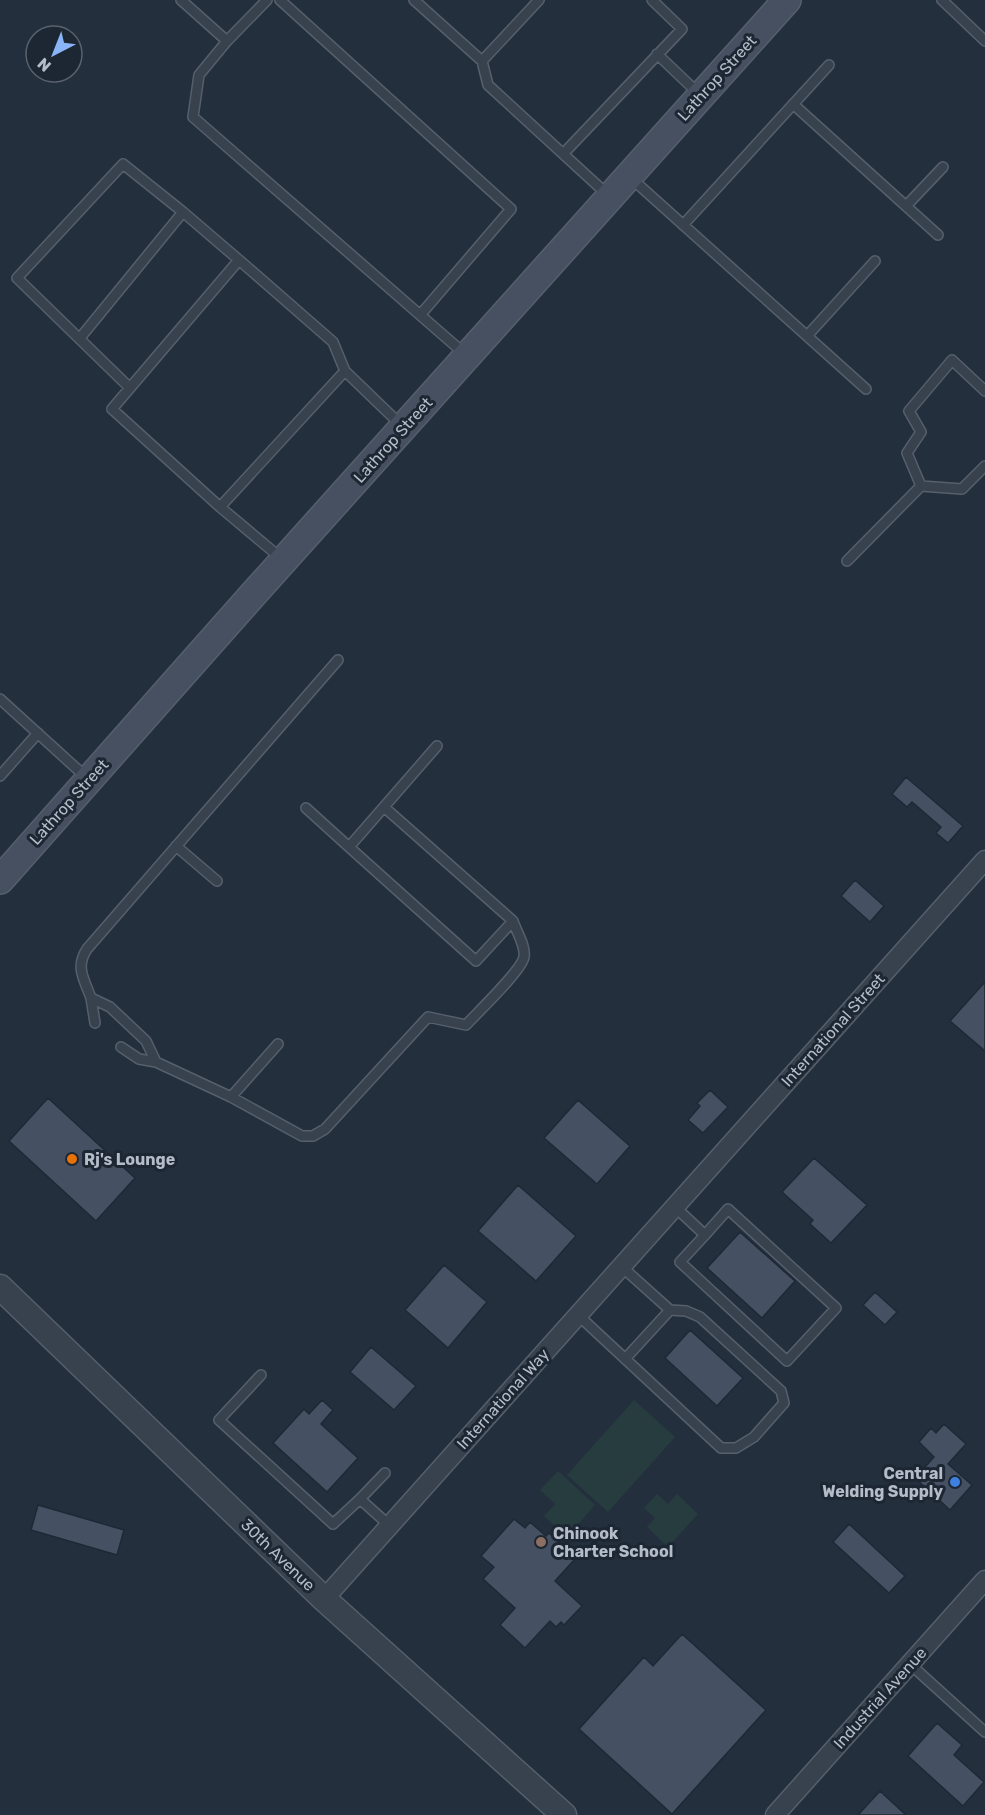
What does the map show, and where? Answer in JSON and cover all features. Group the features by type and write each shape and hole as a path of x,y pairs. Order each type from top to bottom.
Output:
{"main road":[{"name":"Lathrop Street","path":"0,880 787,0"}],"street":[{"name":"International Street","path":"678,1203 985,860"},
{"name":"International Way","path":"324,1599 678,1203"},
{"name":"30th Avenue","path":"0,1287 324,1599 564,1815"},
{"name":"Industrial Avenue","path":"775,1815 985,1580"}],"lane":[{"path":"181,0 227,41"},
{"path":"267,0 227,41 199,75 193,117 468,357"},
{"path":"280,0 512,209 421,314"},
{"path":"414,0 482,61 488,85 611,197"},
{"path":"482,61 538,0"},
{"path":"564,153 682,29 652,0"},
{"path":"942,0 985,41"},
{"path":"657,54 701,96"},
{"path":"683,225 829,65"},
{"path":"793,104 938,235"},
{"path":"130,388 17,278 123,164 183,212 333,342 345,371 404,428"},
{"path":"906,206 943,167"},
{"path":"629,177 866,389"},
{"path":"80,338 183,212"},
{"path":"239,260 112,410 220,507 284,560"},
{"path":"807,336 876,261"},
{"path":"921,486 907,453 921,432 909,411 952,360 985,391"},
{"path":"220,507 345,371"},
{"path":"847,561 921,486 962,489 985,465"},
{"path":"95,1023 91,998 80,967 82,956 338,660"},
{"path":"2,703 89,780"},
{"path":"0,776 38,733"},
{"path":"349,847 437,746"},
{"path":"121,1047 139,1059 156,1062 231,1097 302,1136 313,1136 325,1129 428,1017 466,1024 522,963 524,951 513,921 384,807"},
{"path":"306,808 476,961 513,921"},
{"path":"176,846 217,881"},
{"path":"91,998 110,1007 146,1041 156,1062"},
{"path":"231,1097 278,1044"},
{"path":"678,1203 705,1235"},
{"path":"728,1209 836,1308 787,1361 680,1262 705,1235 728,1209"},
{"path":"578,1315 721,1448 736,1448 754,1437 784,1403 781,1391 700,1317 686,1311 670,1310 621,1266"},
{"path":"625,1359 670,1310"},
{"path":"261,1375 219,1420 333,1524 385,1473"},
{"path":"360,1499 390,1526"},
{"path":"909,1665 985,1732"}],"green space":[{"path":"634,1400 675,1437 608,1512 567,1475"},
{"path":"558,1471 595,1505 567,1537 544,1516 555,1504 540,1490"},
{"path":"657,1494 668,1504 677,1494 698,1514 668,1547 647,1527 655,1518 644,1508"}],"building":[{"path":"906,777 963,826 948,843 936,833 941,827 912,802 907,807 892,794"},
{"path":"855,880 884,906 870,922 841,896"},
{"path":"985,982 985,1051 950,1021"},
{"path":"710,1090 728,1107 703,1133 688,1120 700,1106 697,1103"},
{"name":"Rj's Lounge","path":"48,1098 135,1178 96,1221 9,1141"},
{"path":"578,1100 630,1146 597,1184 544,1138"},
{"path":"814,1158 867,1205 831,1243 810,1224 813,1220 782,1192"},
{"path":"518,1185 576,1236 536,1281 478,1231"},
{"path":"740,1232 795,1281 762,1318 707,1268"},
{"path":"444,1265 487,1302 448,1348 405,1310"},
{"path":"875,1292 897,1312 885,1325 863,1305"},
{"path":"690,1330 743,1378 717,1406 665,1358"},
{"path":"371,1347 416,1386 394,1410 350,1372"},
{"path":"322,1400 333,1410 321,1424 358,1458 327,1492 273,1443 304,1409 309,1414"},
{"path":"944,1424 966,1444 948,1464 972,1485 950,1510 915,1478 934,1457 919,1442 931,1428 936,1433"},
{"path":"38,1505 124,1530 117,1555 31,1530"},
{"name":"Chinook Charter School","path":"514,1519 525,1528 530,1522 546,1536 549,1533 576,1558 555,1581 582,1606 564,1625 561,1622 556,1627 550,1621 525,1648 500,1625 515,1608 483,1579 494,1567 481,1556"},
{"path":"849,1524 905,1576 889,1593 833,1542"},
{"path":"682,1634 766,1710 672,1814 579,1729 644,1657 653,1666"},
{"path":"937,1723 962,1745 954,1755 984,1782 963,1806 908,1756"},
{"path":"880,1791 906,1815 858,1815"}],"place":[{"name":"Rj's Lounge","path":"72,1159"},
{"name":"Central Welding Supply","path":"955,1482"},
{"name":"Chinook Charter School","path":"541,1542"}]}
